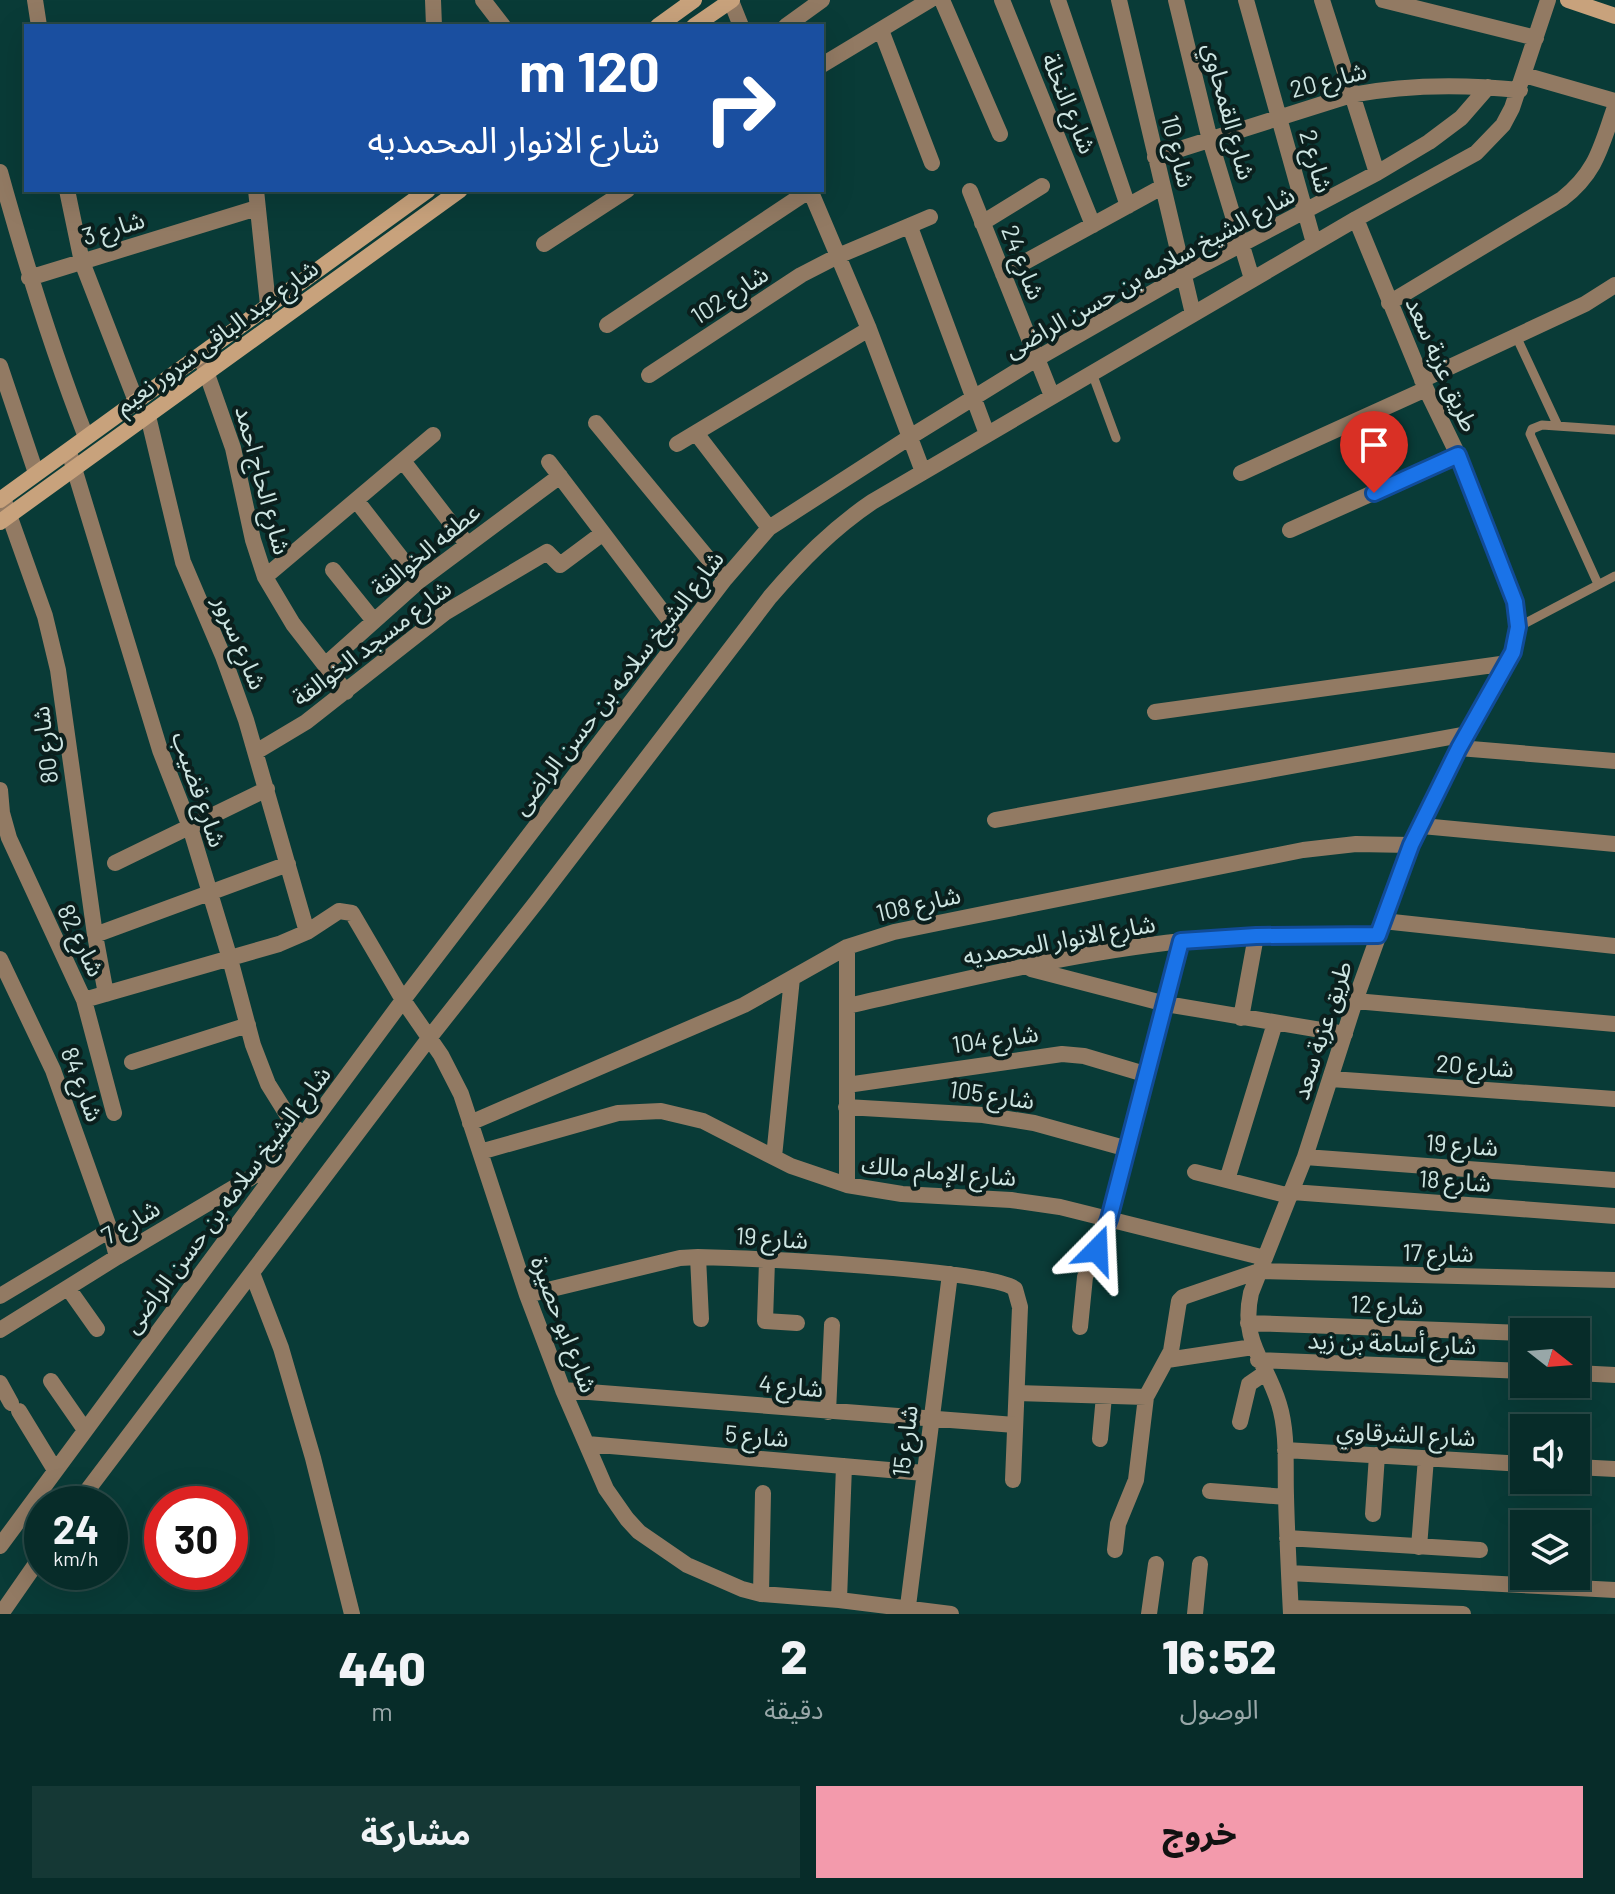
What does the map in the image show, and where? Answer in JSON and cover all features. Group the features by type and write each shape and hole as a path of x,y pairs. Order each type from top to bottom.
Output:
{"street":[{"path":"35,0 39,24"},
{"path":"433,0 434,24"},
{"path":"483,0 501,24"},
{"path":"661,24 694,0"},
{"path":"697,24 731,0 740,24"},
{"path":"789,24 822,0"},
{"path":"824,64 930,0"},
{"path":"942,0 1000,134"},
{"name":"شارع النخلة","path":"1002,0 1093,225"},
{"path":"1058,0 1128,206"},
{"name":"شارع 10","path":"1119,0 1193,314"},
{"name":"شارع القمحاوي","path":"1176,0 1210,140 1252,279"},
{"name":"شارع 2","path":"1246,0 1314,243"},
{"path":"1322,0 1377,173"},
{"path":"1383,0 1536,38"},
{"path":"91,1486 430,1037 770,597 810,552 846,520 923,472 1314,243 1476,153 1503,125 1522,83 1548,0"},
{"path":"1568,0 1615,16"},
{"path":"881,30 932,163"},
{"name":"شارع 20","path":"1155,157 1351,95 1433,85 1488,87 1522,83 1615,104"},
{"name":"شارع الشيخ سلامه بن حسن الراضى","path":"0,1546 403,1000 725,579 769,528 1038,358 1185,274 1377,173 1446,131 1488,87"},
{"path":"1389,303 1580,185 1590,173 1598,155 1615,104"},
{"path":"0,172 29,278 54,355 86,437"},
{"path":"982,223 1042,186"},
{"path":"1003,274 1162,187"},
{"name":"شارع 24","path":"970,191 1052,396"},
{"path":"67,192 82,262 136,401"},
{"path":"256,192 268,305"},
{"name":"شارع عبد الباقى سرور نعيم","path":"2,499 425,192"},
{"name":"شارع عبد الباقى سرور نعيم","path":"5,518 457,192"},
{"path":"544,244 624,192"},
{"path":"607,325 807,192"},
{"path":"811,192 869,329 923,472"},
{"name":"شارع 3","path":"29,278 257,208"},
{"name":"شارع 102","path":"649,375 801,275 930,217"},
{"name":"طريق عزبة سعد","path":"1291,1611 1285,1450 1279,1404 1259,1360 1248,1323 1249,1304 1305,1157 1355,1001 1411,845 1463,741 1508,663 1517,640 1518,627 1515,602 1458,455 1424,384 1356,219"},
{"path":"910,227 987,434"},
{"path":"1241,473 1585,304 1615,285"},
{"path":"677,444 869,329"},
{"name":"شارع الحاج احمد","path":"199,355 233,448 253,540 265,577 293,624 346,692"},
{"path":"0,366 36,473"},
{"name":"شارع سرور","path":"148,416 183,562 231,677 256,752 307,932"},
{"path":"596,423 725,579"},
{"path":"696,433 769,528"},
{"path":"265,577 433,435"},
{"name":"شارع قضيب","path":"68,450 160,750 190,827 268,1084 301,1137"},
{"path":"1290,530 1458,455"},
{"path":"403,461 467,544"},
{"path":"549,462 681,636"},
{"name":"عطفه الخوالقة","path":"325,665 419,581 560,476"},
{"name":"شارع 80","path":"2,499 5,518 45,616 58,670 106,994"},
{"path":"356,500 419,581"},
{"name":"شارع مسجد الخوالقة","path":"256,752 306,722 455,606 547,552 560,565 603,533"},
{"path":"333,570 374,621"},
{"path":"1155,712 1508,663"},
{"path":"995,820 1463,741 1615,761"},
{"path":"115,863 267,789"},
{"name":"شارع 82","path":"0,790 9,838 84,1000 114,1113"},
{"path":"1422,826 1615,844"},
{"name":"شارع 108","path":"470,1123 744,1005 847,947 894,932 1303,850 1356,844 1411,845"},
{"path":"95,935 288,864"},
{"name":"شارع ابو حصيرة","path":"307,932 339,911 352,913 455,1082 527,1295 563,1390 606,1489 639,1532 705,1575 761,1594 951,1614"},
{"name":"شارع الانوار المحمديه","path":"847,1006 1021,966 1181,941 1381,928 1615,946"},
{"path":"84,1000 230,959 307,932"},
{"path":"1241,1018 1256,936"},
{"path":"1080,1327 1085,1277 1109,1219 1181,941"},
{"path":"847,947 847,1185"},
{"name":"شارع 84","path":"0,959 53,1070 117,1257"},
{"path":"1021,966 1166,1004 1345,1034"},
{"path":"774,1157 792,978"},
{"path":"1355,1001 1615,1024"},
{"path":"1227,1180 1275,1023"},
{"path":"132,1062 248,1025"},
{"name":"شارع 104","path":"847,1085 1062,1054 1084,1056 1148,1075"},
{"name":"شارع 20","path":"1331,1079 1615,1099"},
{"name":"شارع 105","path":"846,1107 983,1115 1034,1123 1128,1149"},
{"name":"شارع الإمام مالك","path":"480,1152 618,1113 648,1110 675,1113 703,1121 809,1173 847,1185 930,1197 1023,1202 1109,1219 1262,1265"},
{"name":"شارع 7","path":"0,1330 287,1156"},
{"name":"شارع 19","path":"1305,1157 1615,1180"},
{"name":"شارع 18","path":"1195,1172 1291,1194 1615,1216"},
{"path":"0,1296 110,1230"},
{"path":"698,1257 701,1319"},
{"name":"شارع 19","path":"527,1295 680,1258 698,1257 950,1274 1005,1282 1015,1289 1020,1307 1017,1393"},
{"path":"767,1261 765,1321 797,1323"},
{"path":"1115,1550 1118,1524 1136,1480 1146,1397 1172,1348 1181,1299 1262,1265"},
{"name":"شارع 17","path":"1262,1265 1615,1280"},
{"path":"252,1273 285,1362 352,1614"},
{"name":"شارع 15","path":"908,1611 950,1274"},
{"path":"68,1288 97,1329"},
{"name":"شارع 12","path":"1248,1323 1510,1332"},
{"path":"828,1412 832,1325"},
{"name":"شارع أسامة بن زيد","path":"1167,1360 1259,1360 1510,1370"},
{"path":"1240,1422 1249,1384 1259,1360"},
{"path":"1590,1374 1615,1375"},
{"path":"51,1381 85,1430"},
{"path":"0,1383 55,1470"},
{"name":"شارع 4","path":"563,1390 1015,1425"},
{"path":"1013,1480 1017,1393 1146,1397"},
{"path":"1100,1439 1104,1396"},
{"name":"شارع 5","path":"587,1444 924,1473"},
{"name":"شارع الشرقاوي","path":"1285,1450 1510,1463"},
{"path":"1373,1514 1377,1455"},
{"path":"1419,1547 1426,1458"},
{"path":"839,1600 844,1466"},
{"path":"1590,1468 1615,1469"},
{"path":"1210,1491 1286,1497"},
{"path":"761,1594 763,1493"},
{"path":"1287,1538 1480,1550"},
{"path":"1149,1614 1156,1564"},
{"path":"1195,1614 1200,1564"},
{"path":"1289,1573 1615,1590"},
{"path":"1,1614 24,1581"},
{"path":"1291,1611 1463,1614"}],"lane":[{"path":"1516,336 1558,426"},
{"path":"1092,373 1116,438"},
{"path":"1598,584 1530,439 1536,426 1615,430"},
{"path":"1518,627 1615,576"}],"route":[{"path":"1097,1250 1109,1219 1181,941 1256,936 1378,935 1411,845 1459,748 1513,652 1518,627 1515,602 1458,455 1374,493"}]}
